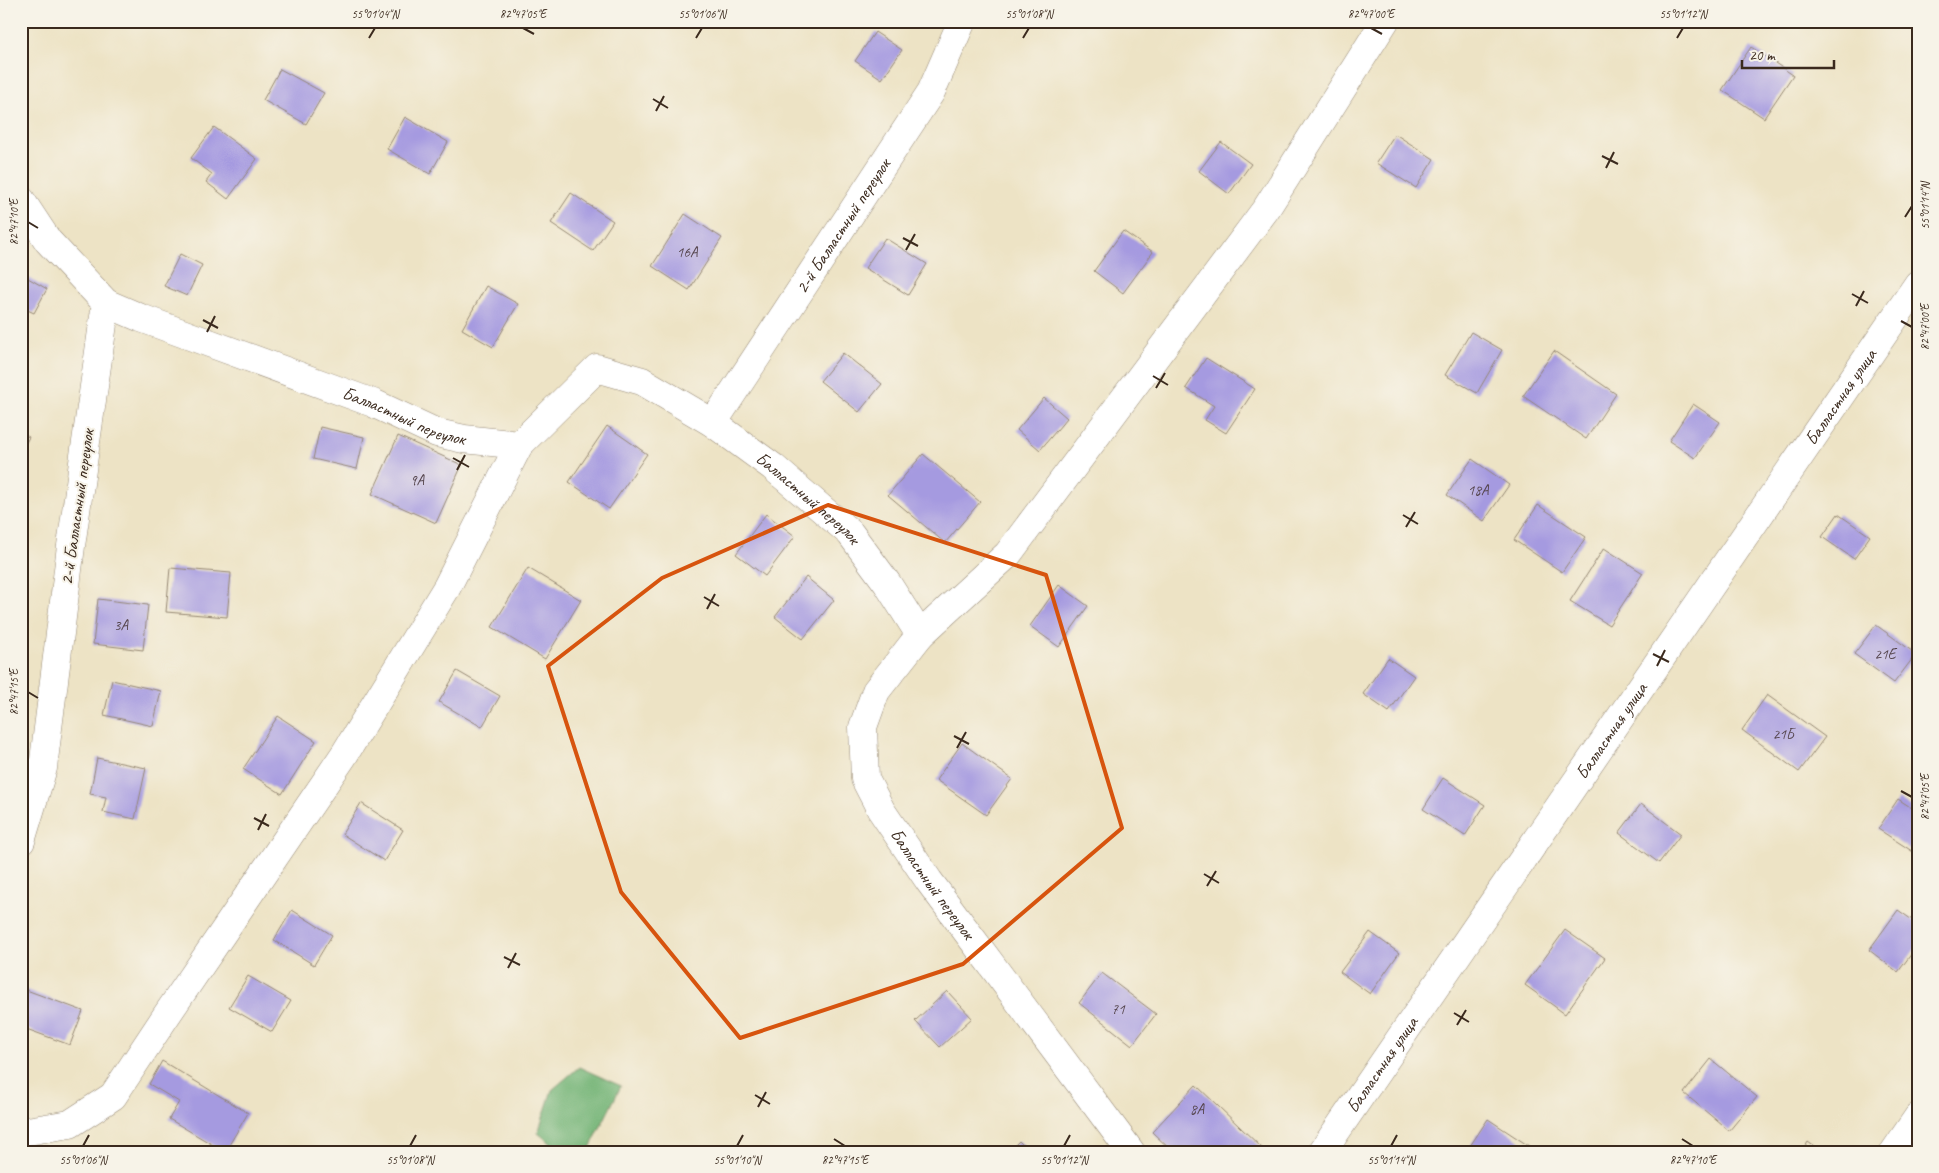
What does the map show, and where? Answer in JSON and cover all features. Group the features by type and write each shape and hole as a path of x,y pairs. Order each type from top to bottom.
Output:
{"street":[{"name":"2-й Балластный переулок","path":"713,423 931,92 962,21"},
{"path":"920,635 1008,554 1266,209 1385,21"},
{"path":"21,200 48,241 106,303"},
{"name":"Балластная улица","path":"1322,1152 1918,284"},
{"name":"2-й Балластный переулок","path":"21,841 43,768 70,546 106,303"},
{"name":"Балластный переулок","path":"106,303 141,318 373,403 437,433 464,439 519,445 597,368 642,381 713,423 774,467 850,533 887,583 920,635 876,691 863,727 864,779 881,810 929,881 1131,1152"},
{"path":"21,1132 70,1124 113,1096 344,755 447,587 519,445"},
{"path":"1894,1152 1918,1117"}],"highlighted area":[{"path":"828,505 1046,575 1122,828 963,964 740,1038 621,892 548,666 662,578"}],"green space":[{"path":"579,1067 621,1086 588,1152 562,1152 538,1133 552,1090"}],"building":[{"path":"875,32 902,50 882,79 855,61"},
{"path":"1751,47 1793,75 1764,118 1722,90"},
{"path":"280,69 324,93 306,124 263,100"},
{"path":"405,117 448,142 430,174 387,149"},
{"path":"214,127 257,159 228,199 206,182 212,174 191,158"},
{"path":"1395,134 1434,159 1416,188 1376,163"},
{"path":"1221,142 1251,164 1229,194 1199,171"},
{"path":"571,193 613,221 593,251 551,223"},
{"path":"685,214 722,238 689,290 652,266"},
{"path":"1123,231 1153,252 1123,293 1094,271"},
{"path":"885,238 927,264 908,295 865,268"},
{"path":"180,254 202,265 187,296 164,286"},
{"path":"21,274 47,289 34,313 21,307"},
{"path":"486,286 518,304 493,347 462,329"},
{"path":"1471,332 1502,350 1477,393 1445,375"},
{"path":"1554,351 1616,394 1586,439 1523,396"},
{"path":"843,353 882,384 859,412 820,381"},
{"path":"1206,358 1255,389 1226,433 1205,420 1214,406 1186,388"},
{"path":"1044,398 1067,418 1040,450 1017,430"},
{"path":"1693,404 1720,422 1695,458 1669,441"},
{"path":"607,426 647,454 609,509 569,482"},
{"path":"320,427 364,437 357,469 313,459"},
{"path":"21,433 29,437 21,452"},
{"path":"398,436 462,465 436,523 372,494"},
{"path":"923,454 980,502 945,543 888,495"},
{"path":"1472,459 1509,485 1484,521 1447,495"},
{"path":"1538,505 1586,537 1562,572 1514,540"},
{"path":"766,514 795,536 765,576 736,554"},
{"path":"1838,514 1870,536 1854,559 1822,537"},
{"path":"1604,548 1643,573 1609,625 1570,601"},
{"path":"170,568 231,573 227,617 166,612"},
{"path":"528,568 581,600 545,659 492,627"},
{"path":"806,577 834,600 803,639 775,617"},
{"path":"1059,585 1088,606 1059,647 1030,626"},
{"path":"98,599 148,605 143,650 93,644"},
{"path":"1876,625 1916,654 1894,683 1854,654"},
{"path":"1388,658 1414,676 1389,712 1363,694"},
{"path":"457,671 500,696 482,727 439,702"},
{"path":"112,680 161,691 153,726 104,715"},
{"path":"1767,695 1825,737 1799,772 1742,730"},
{"path":"278,716 316,741 282,794 243,769"},
{"path":"962,743 1012,779 986,815 936,780"},
{"path":"97,758 146,768 135,819 103,812 106,797 90,794"},
{"path":"1443,778 1485,805 1465,836 1423,809"},
{"path":"1898,799 1918,812 1918,855 1878,829"},
{"path":"361,803 403,830 384,861 342,834"},
{"path":"1641,804 1681,834 1659,863 1619,833"},
{"path":"292,910 332,935 314,965 274,940"},
{"path":"1898,910 1918,924 1918,945 1898,972 1869,950"},
{"path":"1565,930 1605,958 1565,1014 1525,985"},
{"path":"1370,932 1399,953 1370,994 1340,972"},
{"path":"1102,973 1156,1014 1132,1045 1079,1003"},
{"path":"248,976 291,1001 272,1032 229,1007"},
{"path":"21,988 83,1011 70,1045 21,1027"},
{"path":"947,991 972,1018 940,1047 915,1021"},
{"path":"1711,1059 1757,1097 1729,1131 1684,1093"},
{"path":"162,1061 248,1113 225,1152 169,1119 179,1102 149,1084"},
{"path":"1196,1085 1262,1148 1258,1152 1173,1152 1152,1132"},
{"path":"1488,1119 1529,1146 1525,1152 1472,1152 1468,1149"},
{"path":"1019,1141 1030,1152 1008,1152"},
{"path":"1808,1142 1822,1152 1802,1152"}]}
